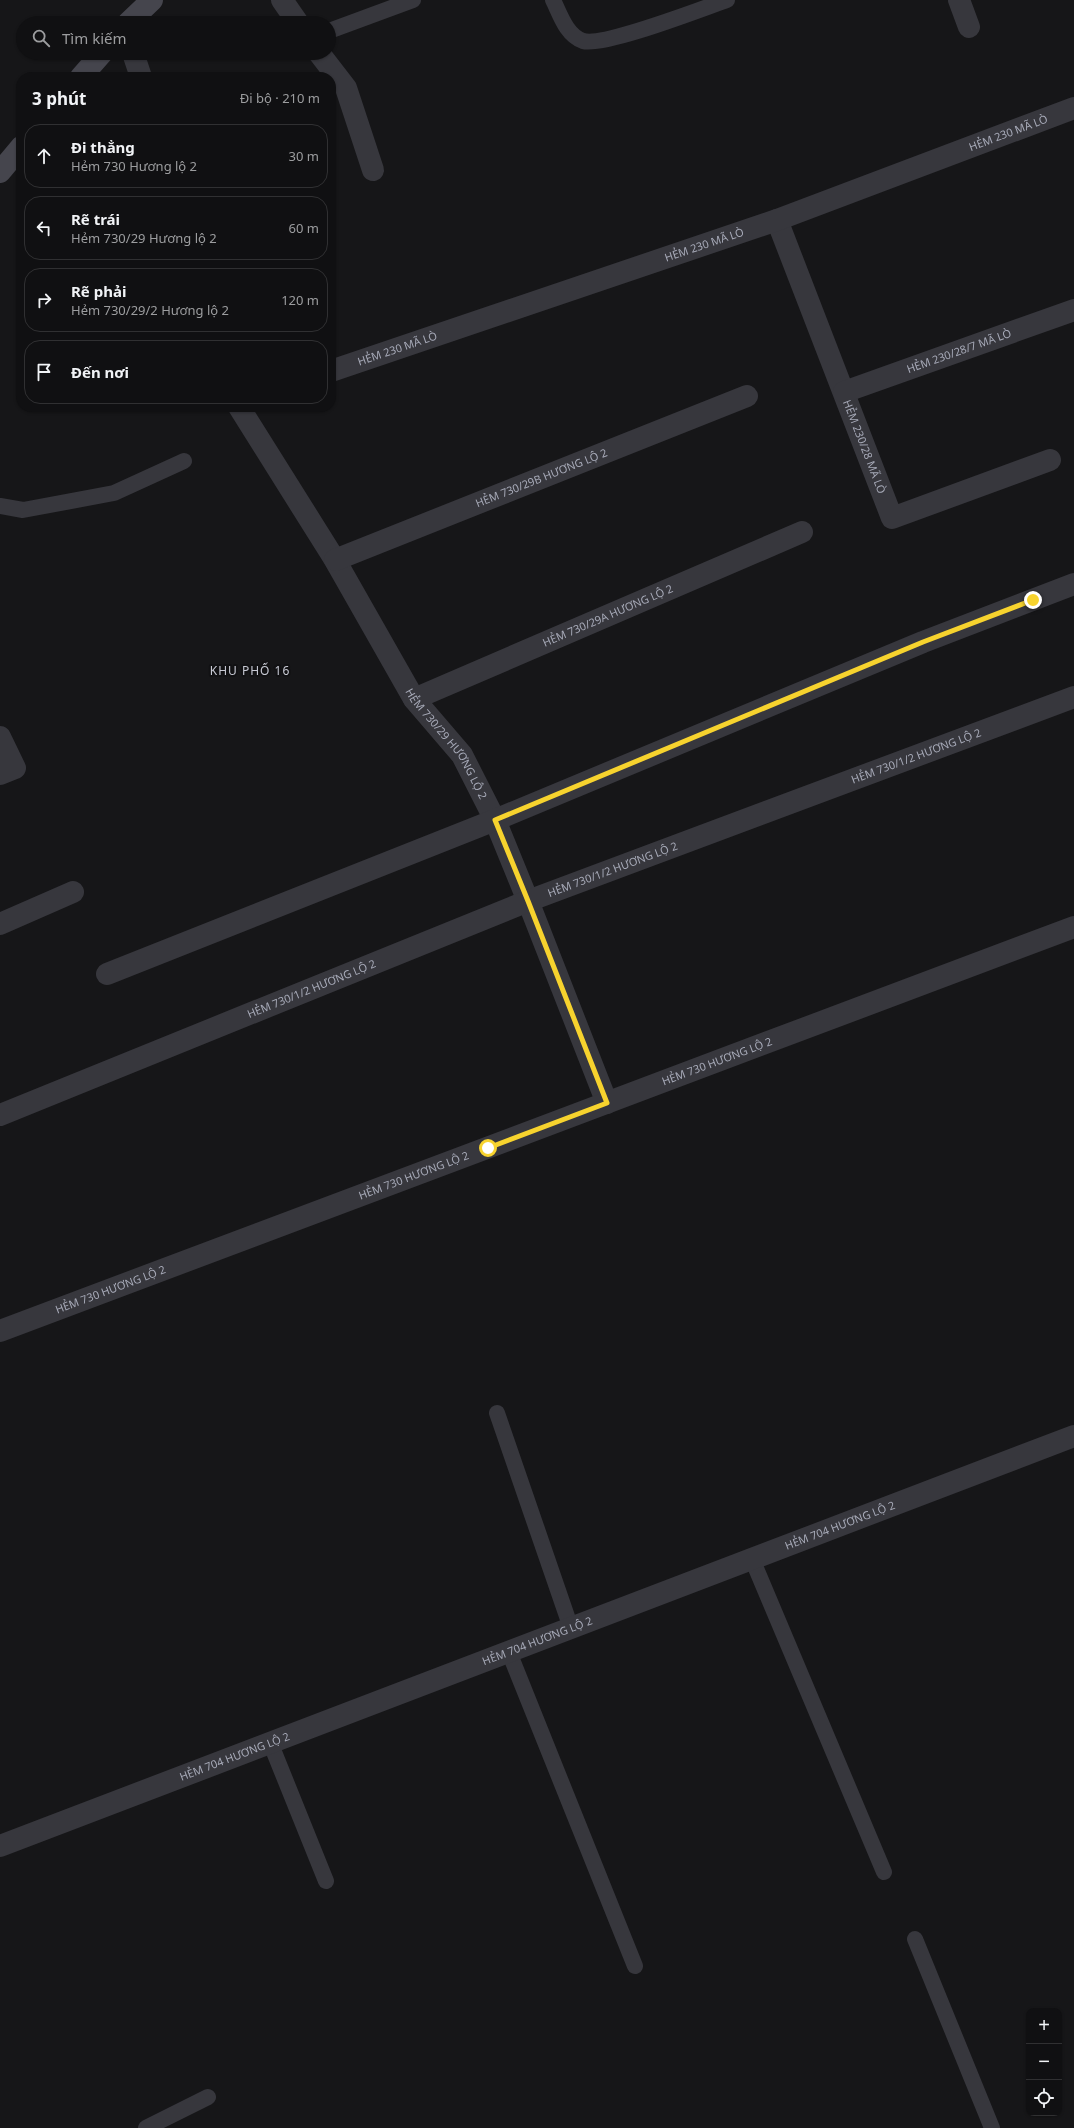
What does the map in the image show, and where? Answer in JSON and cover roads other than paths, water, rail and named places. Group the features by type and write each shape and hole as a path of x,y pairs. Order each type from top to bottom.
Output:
{"main road":[{"path":"135,16 152,0"},
{"path":"85,72 96,60"},
{"path":"0,172 16,153"}],"street":[{"path":"282,0 293,16"},
{"path":"959,0 969,27"},
{"path":"135,60 139,72"},
{"path":"324,60 334,72"},
{"path":"336,75 346,88 373,170"},
{"name":"HẺM 230 MÃ LÒ","path":"336,369 777,220 1074,108"},
{"name":"HẺM 230/28 MÃ LÒ","path":"777,220 892,518 1050,460"},
{"name":"HẺM 230/28/7 MÃ LÒ","path":"844,392 1074,310"},
{"name":"HẺM 730/29B HƯƠNG LỘ 2","path":"335,560 747,396"},
{"name":"HẺM 730/29 HƯƠNG LỘ 2","path":"242,412 335,560 414,699 462,755 495,820 607,1103"},
{"name":"HẺM 730/29A HƯƠNG LỘ 2","path":"414,699 802,532"},
{"path":"107,974 495,820 923,642 1074,584"},
{"name":"HẺM 730/1/2 HƯƠNG LỘ 2","path":"0,1115 528,901 1074,697"},
{"path":"0,737 15,768 0,774"},
{"path":"0,924 73,892"},
{"name":"HẺM 730 HƯƠNG LỘ 2","path":"0,1331 1074,927"},
{"name":"HẺM 704 HƯƠNG LỘ 2","path":"0,1846 1074,1436"}],"lane":[{"path":"336,28 413,0"},
{"path":"553,0 569,32 583,41 617,38 727,0"},
{"path":"0,506 23,510 114,493 184,461"},
{"path":"497,1413 571,1628"},
{"path":"752,1559 884,1872"},
{"path":"509,1652 635,1966"},
{"path":"270,1742 326,1881"},
{"path":"915,1940 992,2128"},
{"path":"146,2128 208,2097"}],"district":[{"name":"KHU PHỐ 16","path":"250,671"}]}
